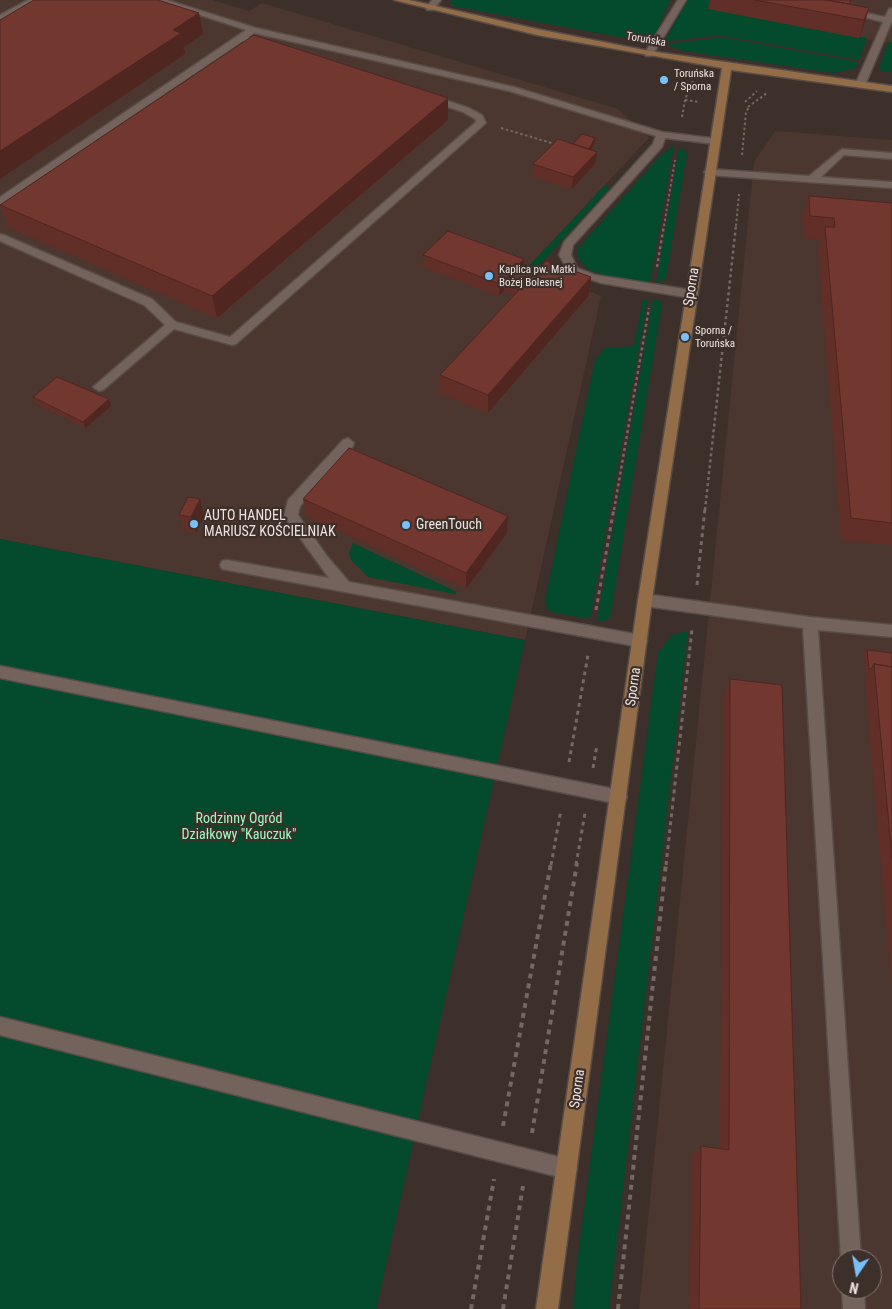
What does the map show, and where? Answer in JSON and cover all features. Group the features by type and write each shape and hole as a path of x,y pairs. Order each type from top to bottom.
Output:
{"street":[{"name":"Toruńska","path":"398,0 537,32 649,54 727,67 892,89"},
{"name":"Sporna","path":"547,1309 645,600 709,172 727,67"}],"lane":[{"path":"0,19 34,0"},
{"path":"158,0 254,30 511,89 579,108 661,135 715,141"},
{"path":"430,8 437,0"},
{"path":"649,54 682,0"},
{"path":"840,11 890,15 860,86"},
{"path":"0,202 254,30"},
{"path":"242,38 280,50"},
{"path":"0,237 148,302 172,325 232,341 481,123 479,117 466,110 420,95"},
{"path":"661,135 658,145 568,244 565,255 570,266 581,274 605,281 691,294"},
{"path":"811,180 842,152 892,156"},
{"path":"709,172 892,185"},
{"path":"99,387 172,325"},
{"path":"345,587 322,560 292,516 293,504 348,443"},
{"path":"227,565 640,641"},
{"path":"645,600 810,623 892,631"},
{"path":"810,623 850,1249"},
{"path":"0,672 619,797"},
{"path":"0,1026 567,1169"}],"path":[{"path":"471,1309 678,137 685,100 690,87"},
{"path":"618,1309 741,174 746,112 749,107 771,91"},
{"path":"685,100 749,107"},
{"path":"524,134 564,147"}],"shaded area":[{"path":"0,0 213,0 249,11 262,3 618,109 649,138 527,268 601,296 525,640 0,539"},
{"path":"694,0 892,0 892,43 859,38"},
{"path":"775,131 892,140 892,1309 639,1309 754,162"}],"green space":[{"path":"450,0 670,0 654,38 646,42 453,6"},
{"path":"687,0 714,0 709,9 867,38 859,60 720,35 665,40"},
{"path":"722,37 858,62 856,68 834,73 684,51 669,46 669,44"},
{"path":"888,42 892,43 892,72 883,72 879,68"},
{"path":"674,145 650,283 614,279 587,269 578,258 578,248 659,157"},
{"path":"679,147 687,153 666,279 656,283"},
{"path":"605,185 610,188 534,271 527,268"},
{"path":"643,299 648,299 590,619 551,612 547,609 545,600 595,360 605,348 634,346"},
{"path":"653,299 660,301 662,304 610,618 597,621"},
{"name":"Rodzinny Ogród Działkowy \"Kauczuk\"","path":"0,539 525,640 376,1309 0,1309"},
{"path":"353,543 457,592 455,594 368,577 351,560 349,553"},
{"path":"688,631 609,1309 573,1309 577,1262 658,652 672,635"}],"building":[{"path":"34,0 158,0 199,13 173,30 181,33 0,151 0,20"},
{"path":"755,0 827,0 869,8 864,20"},
{"path":"827,0 851,0 849,4"},
{"path":"254,35 448,98 212,296 0,205"},
{"path":"582,134 595,138 589,149 573,144"},
{"path":"558,139 597,152 573,177 533,164"},
{"path":"809,196 892,203 892,523 851,518 825,227 835,227 834,218 810,216"},
{"path":"448,231 524,259 500,284 423,255"},
{"path":"546,261 591,277 488,395 440,375"},
{"path":"524,265 538,270 519,290 505,285"},
{"path":"57,377 109,399 83,422 33,397"},
{"name":"GreenTouch","path":"349,448 508,516 466,573 303,499"},
{"path":"188,497 200,499 191,517 179,515"},
{"path":"867,650 892,653 892,667 874,664 869,669"},
{"path":"874,664 892,667 892,858"},
{"path":"730,679 782,685 801,1309 699,1309 701,1146 729,1150"}],"place":[{"name":"Toruńska / Sporna","path":"664,80"},
{"name":"Kaplica pw. Matki Bożej Bolesnej","path":"489,276"},
{"name":"Sporna / Toruńska","path":"685,337"},
{"name":"AUTO HANDEL MARIUSZ KOŚCIELNIAK","path":"194,524"},
{"name":"GreenTouch","path":"406,525"}]}
